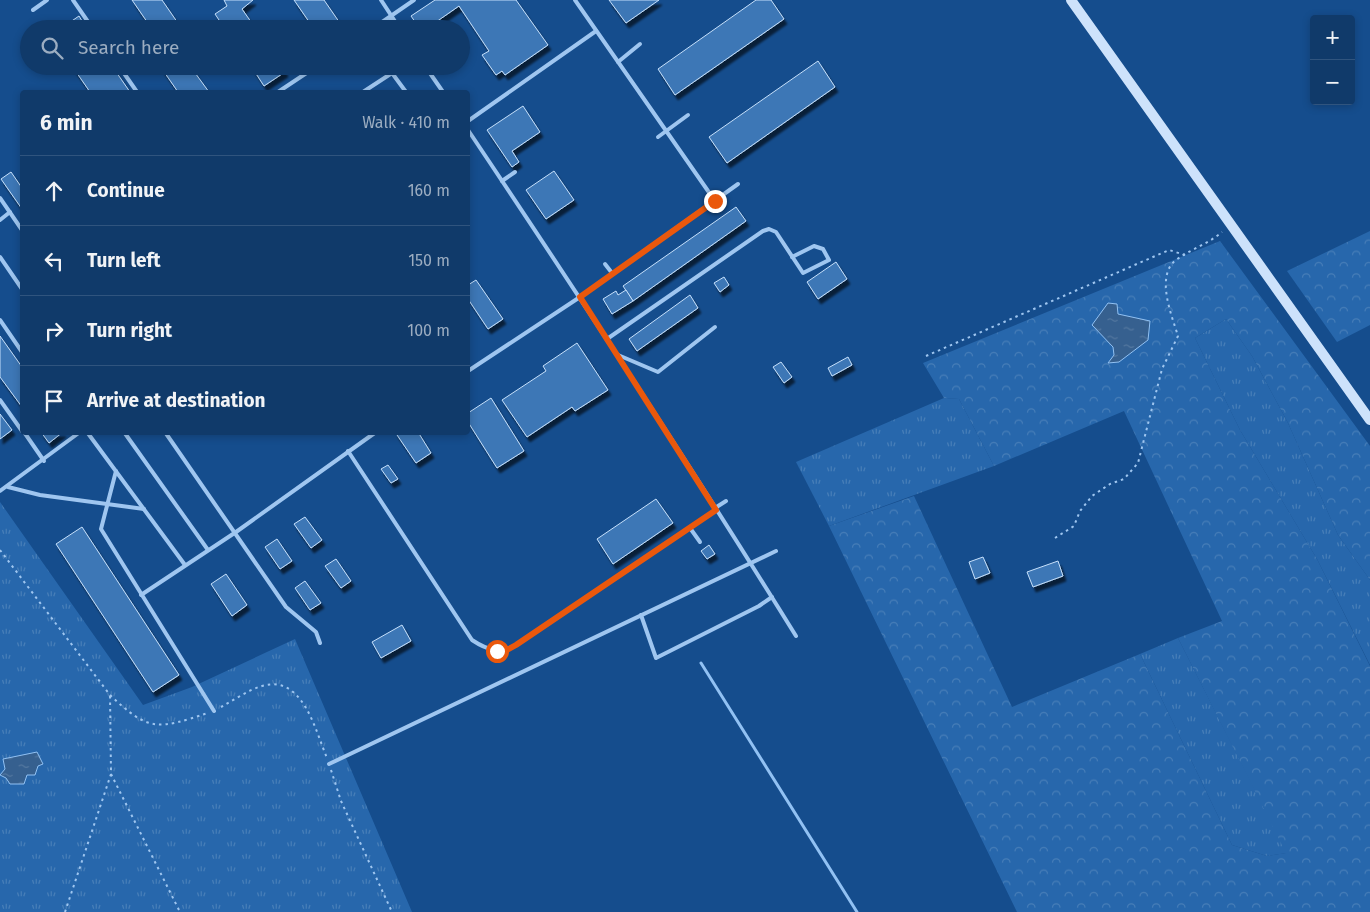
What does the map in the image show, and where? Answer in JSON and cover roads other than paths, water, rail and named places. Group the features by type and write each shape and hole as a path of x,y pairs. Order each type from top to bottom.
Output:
{"street":[{"path":"1071,0 1230,226 1370,420"}],"lane":[{"path":"33,10 47,0"},
{"path":"73,0 87,20"},
{"path":"381,0 394,20"},
{"path":"385,20 414,0"},
{"path":"575,0 715,201"},
{"path":"470,120 596,31"},
{"path":"618,62 640,44"},
{"path":"125,75 136,90"},
{"path":"281,90 304,75"},
{"path":"366,90 389,75"},
{"path":"393,75 405,90"},
{"path":"431,75 441,90"},
{"path":"658,137 688,115"},
{"path":"470,133 580,297 796,636"},
{"path":"502,181 515,172"},
{"path":"470,371 580,297 738,184"},
{"path":"0,198 20,227"},
{"path":"0,220 10,212"},
{"path":"607,339 763,231 769,229 776,232 792,257 803,274 829,260 823,249 814,246 792,257"},
{"path":"0,257 20,286"},
{"path":"605,264 612,273"},
{"path":"0,320 20,349"},
{"path":"617,355 658,372 715,327"},
{"path":"0,400 20,428"},
{"path":"25,435 44,460"},
{"path":"0,491 77,435"},
{"path":"89,435 185,565"},
{"path":"126,435 208,550"},
{"path":"167,435 236,532 286,607 316,632 320,643"},
{"path":"141,595 236,532 372,435"},
{"path":"348,451 472,640 488,649 507,650 516,645 690,528 726,501"},
{"path":"116,471 101,529 214,711"},
{"path":"8,486 40,495 144,509"},
{"path":"690,528 700,542"},
{"path":"330,764 776,551"},
{"path":"641,615 656,658 772,597"}],"water":[{"path":"1108,303 1117,304 1118,314 1150,321 1148,340 1119,362 1108,363 1114,355 1113,347 1092,325"},
{"path":"37,752 43,764 38,766 35,775 27,775 24,784 10,784 6,778 0,775 5,769 3,759"}],"waterway":[{"path":"701,663 857,912"}]}
